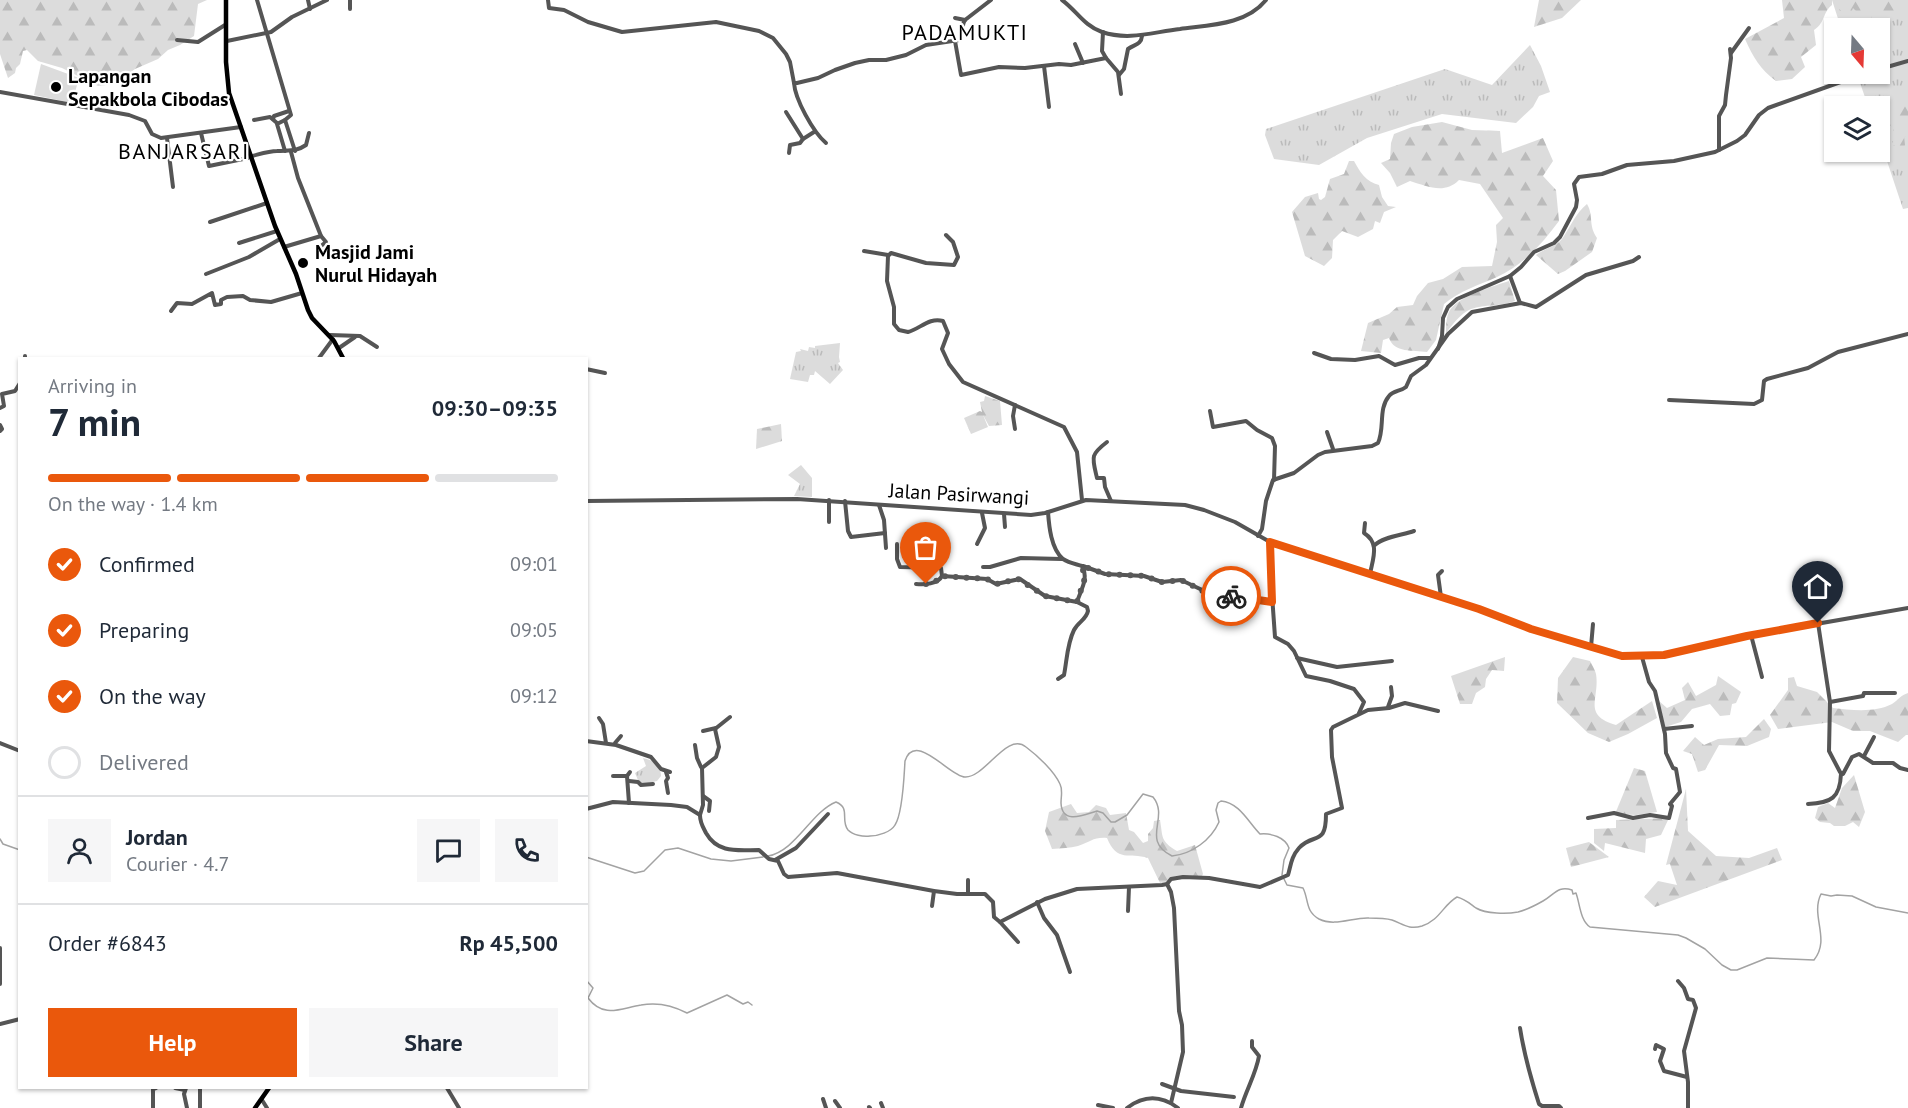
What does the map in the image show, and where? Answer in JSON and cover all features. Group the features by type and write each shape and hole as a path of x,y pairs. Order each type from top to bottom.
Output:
{"main road":[{"path":"226,0 228,89 277,231 310,315 331,337 343,357"},
{"path":"255,1108 268,1089"}],"street":[{"path":"257,0 291,117 278,123"},
{"path":"308,0 310,9"},
{"path":"227,41 267,34 292,17 327,0"},
{"path":"350,0 350,9"},
{"path":"548,0 549,8 564,10 598,26 622,32 716,22 759,31 773,38 790,62 795,90 814,132 826,143"},
{"path":"794,82 811,80 855,63 886,60 906,55 926,45 955,41 962,38 965,20 991,0"},
{"path":"1062,0 1089,26 1103,32 1134,37 1180,28 1216,25 1256,10 1266,0"},
{"path":"955,18 965,20"},
{"path":"177,40 194,43 200,41 225,26 227,20"},
{"path":"1719,150 1719,116 1726,95 1730,51 1749,28"},
{"path":"1103,32 1102,51 1119,75 1121,94"},
{"path":"1119,75 1124,69 1128,49 1138,45 1142,41 1142,36"},
{"path":"955,41 961,75 999,67 1025,68 1083,63 1106,58"},
{"path":"1075,44 1083,63"},
{"path":"1890,66 1908,61"},
{"path":"1044,66 1049,106"},
{"path":"1438,349 1442,336 1443,318 1448,307 1466,294 1510,276 1534,252 1554,243 1560,237 1576,207 1574,184 1579,177 1602,174 1627,165 1674,161 1719,150 1744,135 1759,115 1768,108 1808,92 1838,84"},
{"path":"0,92 129,116 145,121 154,136 167,138 241,127"},
{"path":"273,119 274,116 289,111"},
{"path":"786,112 802,139"},
{"path":"254,120 270,117 278,123 285,151"},
{"path":"285,120 297,176 321,236 326,242 321,246"},
{"path":"789,153 790,146 800,143 802,139 814,132"},
{"path":"201,133 209,166 248,158 251,155 293,151 306,146 309,133"},
{"path":"167,138 173,187"},
{"path":"210,222 267,203"},
{"path":"238,243 277,231"},
{"path":"864,251 893,254 926,263 954,265 958,257 953,242 946,235"},
{"path":"284,247 321,236"},
{"path":"206,274 249,257 280,238"},
{"path":"888,255 887,281 894,307 894,324 904,333 930,321 943,321 948,333 942,349 960,379 1060,424 1066,429 1077,452 1082,500"},
{"path":"1274,480 1294,472 1318,455 1333,449 1371,446 1378,443 1384,406 1388,397 1404,389 1411,376 1421,370 1460,322 1472,312 1521,303 1539,305 1586,275 1635,261 1639,257"},
{"path":"1510,276 1521,303"},
{"path":"171,311 177,303 192,304 212,293 215,305 221,304 221,300 227,297 243,296 250,300 271,302 302,293"},
{"path":"1670,399 1716,403 1733,402 1747,405 1760,402 1764,392 1764,381 1767,379 1808,368 1838,352 1908,334"},
{"path":"339,348 357,336"},
{"path":"320,357 331,337 357,336 377,347"},
{"path":"1314,353 1331,360 1356,360 1379,356 1398,366 1419,358 1431,358"},
{"path":"588,369 605,373"},
{"path":"0,408 4,406 2,394 15,391 18,386"},
{"path":"1014,429 1015,405"},
{"path":"1210,411 1213,427 1246,421 1272,438 1275,446 1274,480 1268,492 1262,529 1258,536"},
{"path":"0,425 0,431"},
{"path":"1327,432 1333,449"},
{"path":"1107,442 1096,451 1093,459 1097,478 1104,478 1111,501"},
{"path":"829,500 829,522"},
{"name":"Jalan Pasirwangi","path":"588,501 829,500 982,513 1035,515 1082,500 1192,506 1235,522 1270,542 1442,597 1531,629 1622,656 1642,657 1676,653 1751,635 1908,608"},
{"path":"845,501 848,531 851,537 885,533"},
{"path":"879,505 884,520 886,548"},
{"path":"1048,512 1053,539 1063,559"},
{"path":"977,544 985,528 982,513"},
{"path":"1004,514 1005,527"},
{"path":"1365,523 1364,533 1370,537 1375,546"},
{"path":"1370,574 1375,546 1380,540 1399,537 1414,531"},
{"path":"1270,542 1275,638 1288,644 1296,652 1306,676 1330,681 1356,691 1364,702 1358,714"},
{"path":"897,544 897,560 900,567 941,568 942,576 939,580 916,584"},
{"path":"982,567 1021,558 1063,559 1106,574 1144,576 1162,582 1181,580 1213,596 1238,596 1272,602"},
{"path":"1077,602 1085,578 1082,566"},
{"path":"1442,571 1438,575 1442,597"},
{"path":"942,576 987,579 996,584 1020,579 1045,596 1077,602 1087,608 1088,615 1074,631 1068,649 1064,675 1058,679"},
{"path":"1808,804 1821,803 1834,796 1839,789 1841,774 1829,751 1830,702 1818,623"},
{"path":"1591,646 1593,624"},
{"path":"1751,635 1762,677"},
{"path":"1588,818 1614,813 1634,818 1650,815 1669,818 1672,806 1670,804 1680,792 1681,786 1676,769 1673,768 1666,753 1664,729 1655,691 1642,657"},
{"path":"1297,658 1337,667 1392,661"},
{"path":"1388,707 1392,696 1391,687"},
{"path":"1830,702 1863,696 1865,693 1895,693"},
{"path":"1000,922 1037,902 1077,889 1167,884 1171,879 1184,877 1209,878 1260,887 1289,875 1292,859 1300,847 1319,838 1323,833 1326,814 1342,808 1332,758 1331,730 1338,724 1368,710 1389,708 1406,703 1414,707 1429,707 1438,711"},
{"path":"703,731 716,728 730,717"},
{"path":"599,718 603,724 606,742"},
{"path":"1664,729 1683,729 1692,726"},
{"path":"702,768 716,757 719,747 716,728"},
{"path":"615,743 621,736"},
{"path":"1864,756 1874,737"},
{"path":"588,741 615,743 653,757 668,772 666,781 668,793"},
{"path":"606,742 651,758 668,772"},
{"path":"0,743 18,750"},
{"path":"695,745 697,758 702,768 704,805 700,815 702,826 712,843 733,849 759,850 769,859 778,861 788,878 837,873 934,891 985,894 993,902 994,918 1018,942"},
{"path":"1841,774 1852,756 1859,754 1873,763 1893,763 1908,770"},
{"path":"613,776 629,776 641,785 654,784"},
{"path":"629,776 629,803"},
{"path":"703,796 710,801 709,811"},
{"path":"588,808 613,802 681,806 700,815"},
{"path":"775,860 797,847 828,814"},
{"path":"968,880 968,894"},
{"path":"1167,884 1172,892 1174,908 1183,1052 1171,1103"},
{"path":"1128,911 1129,887"},
{"path":"932,906 934,891"},
{"path":"1037,902 1044,918 1057,935 1070,972"},
{"path":"0,948 0,984"},
{"path":"1678,981 1684,988 1688,999 1693,1000 1696,1008 1684,1051 1688,1108"},
{"path":"0,1022 18,1018"},
{"path":"1520,1028 1524,1057 1532,1075 1539,1104 1561,1108"},
{"path":"1241,1108 1251,1080 1257,1071 1259,1056 1252,1047 1252,1041"},
{"path":"1655,1049 1657,1046 1664,1049 1660,1061 1664,1071 1687,1077"},
{"path":"1162,1084 1174,1090 1234,1097"},
{"path":"153,1089 153,1108"},
{"path":"185,1089 188,1108"},
{"path":"200,1089 200,1108"},
{"path":"448,1089 459,1108"},
{"path":"1127,1108 1138,1101 1150,1098 1158,1098 1178,1108"},
{"path":"823,1099 826,1108"},
{"path":"262,1100 267,1108"},
{"path":"835,1101 840,1108"},
{"path":"881,1103 883,1108"},
{"path":"1098,1105 1113,1108"}],"green space":[{"path":"0,0 207,0 198,4 194,36 168,50 158,59 135,69 114,84 98,86 62,68 38,61 27,50 23,51 15,73 8,78 0,54"},
{"path":"1539,0 1581,0 1562,18 1534,27"},
{"path":"1782,0 1832,0 1832,5 1814,30 1816,45 1801,57 1805,67 1792,79 1776,81 1758,62 1745,39 1784,18"},
{"path":"1832,0 1908,0 1908,208 1903,209 1887,162 1890,162 1890,96 1865,96 1860,84 1890,84 1890,18 1838,18"},
{"path":"1841,0 1908,0 1908,9 1906,7 1896,14 1886,12 1874,14 1871,18 1858,18 1857,12 1853,8 1847,15 1835,6"},
{"path":"1530,45 1541,66 1550,92 1539,96 1533,107 1516,123 1442,114 1367,138 1319,165 1274,159 1265,135 1266,129 1445,69 1492,85"},
{"name":"Lapangan Sepakbola Cibodas","path":"41,64 79,78 72,103 34,95"},
{"path":"1908,89 1908,138 1904,136 1905,145 1903,150 1899,150 1893,145 1890,107 1895,104 1900,108 1904,106"},
{"path":"1442,122 1472,130 1500,131 1502,153 1543,138 1553,161 1543,176 1556,190 1559,221 1539,246 1524,260 1497,277 1463,292 1444,304 1436,340 1427,352 1400,348 1391,343 1389,338 1383,340 1381,353 1361,351 1368,323 1389,314 1397,307 1413,305 1428,283 1443,279 1462,267 1492,266 1497,242 1496,225 1503,218 1480,184 1459,180 1447,187 1435,188 1410,181 1397,187 1390,173 1381,163 1390,159 1394,134 1412,127"},
{"path":"1349,161 1354,161 1367,179 1379,185 1382,197 1388,206 1396,207 1384,212 1380,223 1375,221 1373,229 1358,237 1342,231 1333,240 1332,258 1324,266 1305,256 1292,212 1305,197 1318,193 1319,199 1325,197 1330,179 1344,174"},
{"path":"1587,204 1597,238 1592,252 1558,274 1536,255 1561,240"},
{"path":"1509,281 1515,301 1471,309 1460,316 1446,333 1446,321 1450,310 1461,300"},
{"path":"840,343 840,362 838,363 843,370 830,384 815,371 814,375 810,375 808,382 790,379 796,352 801,351 800,349 808,351 809,347"},
{"path":"985,396 1000,401 1002,425 989,426 983,415 988,427 971,434 964,418 982,412 980,402 984,401"},
{"path":"781,424 782,441 756,449 757,429"},
{"path":"801,465 812,478 812,497 794,496 800,484 788,475"},
{"path":"1505,657 1504,671 1492,670 1486,679 1485,687 1476,693 1472,704 1460,704 1451,676"},
{"path":"1573,657 1590,661 1595,671 1597,683 1595,705 1599,716 1616,725 1652,701 1657,718 1609,742 1588,733 1557,703 1558,678"},
{"path":"1718,676 1741,692 1736,703 1732,704 1730,715 1720,716 1710,704 1692,709 1681,722 1665,727 1659,701 1667,708 1685,700 1682,688 1688,682 1696,696 1716,685"},
{"path":"1794,677 1797,686 1817,692 1833,708 1878,709 1892,704 1908,693 1908,735 1898,742 1870,731 1853,731 1832,722 1778,729 1770,715 1788,690 1788,678"},
{"path":"1764,719 1771,729 1769,737 1747,746 1719,745 1705,770 1698,772 1692,754 1683,751 1695,737 1704,745 1718,739 1746,737"},
{"path":"643,758 656,764 661,776 657,781 640,785 635,773 646,766"},
{"path":"1634,768 1645,771 1657,812 1636,815 1615,814"},
{"path":"1854,775 1865,812 1859,827 1853,822 1845,826 1834,826 1815,818 1818,807 1828,803 1835,808 1842,788"},
{"path":"1686,789 1688,831 1716,856 1749,858 1777,848 1782,860 1655,907 1644,897 1658,881 1677,885 1670,864 1666,865"},
{"path":"1071,804 1077,813 1089,812 1096,805 1106,808 1110,815 1126,813 1129,830 1134,832 1143,843 1148,841 1148,834 1153,828 1154,821 1160,820 1163,838 1177,851 1195,845 1203,874 1201,878 1160,883 1148,858 1119,854 1107,838 1095,839 1075,847 1052,849 1045,831 1049,812"},
{"path":"1669,818 1661,835 1646,839 1645,853 1605,843 1604,851 1594,843 1594,829 1616,828 1616,820"},
{"path":"1589,842 1609,857 1571,867 1566,848"}],"waterway":[{"path":"768,856 787,847 819,814 836,802 843,808 846,826 853,833 873,836 891,830 900,812 905,761 910,753 916,750 924,752 965,777 973,775 1011,745 1019,744 1026,747 1050,769 1060,784 1062,810 1070,816 1081,816 1097,811 1103,813 1111,822 1115,822 1127,815 1143,794 1153,797 1159,813 1156,836 1158,843 1172,856 1194,849 1206,840 1219,822 1216,810 1218,803 1228,802 1239,809 1260,834 1277,836 1287,844 1289,848 1284,860 1282,875"},
{"path":"0,839 3,844 18,849"},
{"path":"588,858 635,873 644,871 665,850 678,848 711,859 731,861 763,857"},
{"path":"1284,879 1287,885 1303,888 1309,909 1319,919 1338,922 1383,918 1413,927 1422,926 1433,920 1457,897 1480,910 1508,913 1528,909 1560,890 1572,890 1573,894 1576,893 1582,916 1590,927 1678,935 1705,949 1731,970 1737,970 1767,958 1814,960 1821,944 1818,911 1821,894 1852,896 1876,907 1908,913"},
{"path":"588,982 593,988 588,998"},
{"path":"588,998 600,1008 613,1011 659,1004 687,1013 727,995 743,1004 748,1002 752,1005"}],"way so far":[{"path":"926,584 942,579 942,576 987,579 996,584 1020,579 1045,596 1077,602 1084,586 1082,566 1106,574 1144,576 1162,582 1181,580 1213,596 1231,596"}],"place":[{"name":"Lapangan Sepakbola Cibodas","path":"56,87"},
{"name":"Masjid Jami Nurul Hidayah","path":"303,263"}],"district":[{"name":"PADAMUKTI","path":"965,32"},
{"name":"BANJARSARI","path":"184,151"}],"route":[{"path":"1231,596 1272,602 1270,542 1479,609 1531,629 1622,656 1642,657 1676,653 1747,636 1818,623"}]}
